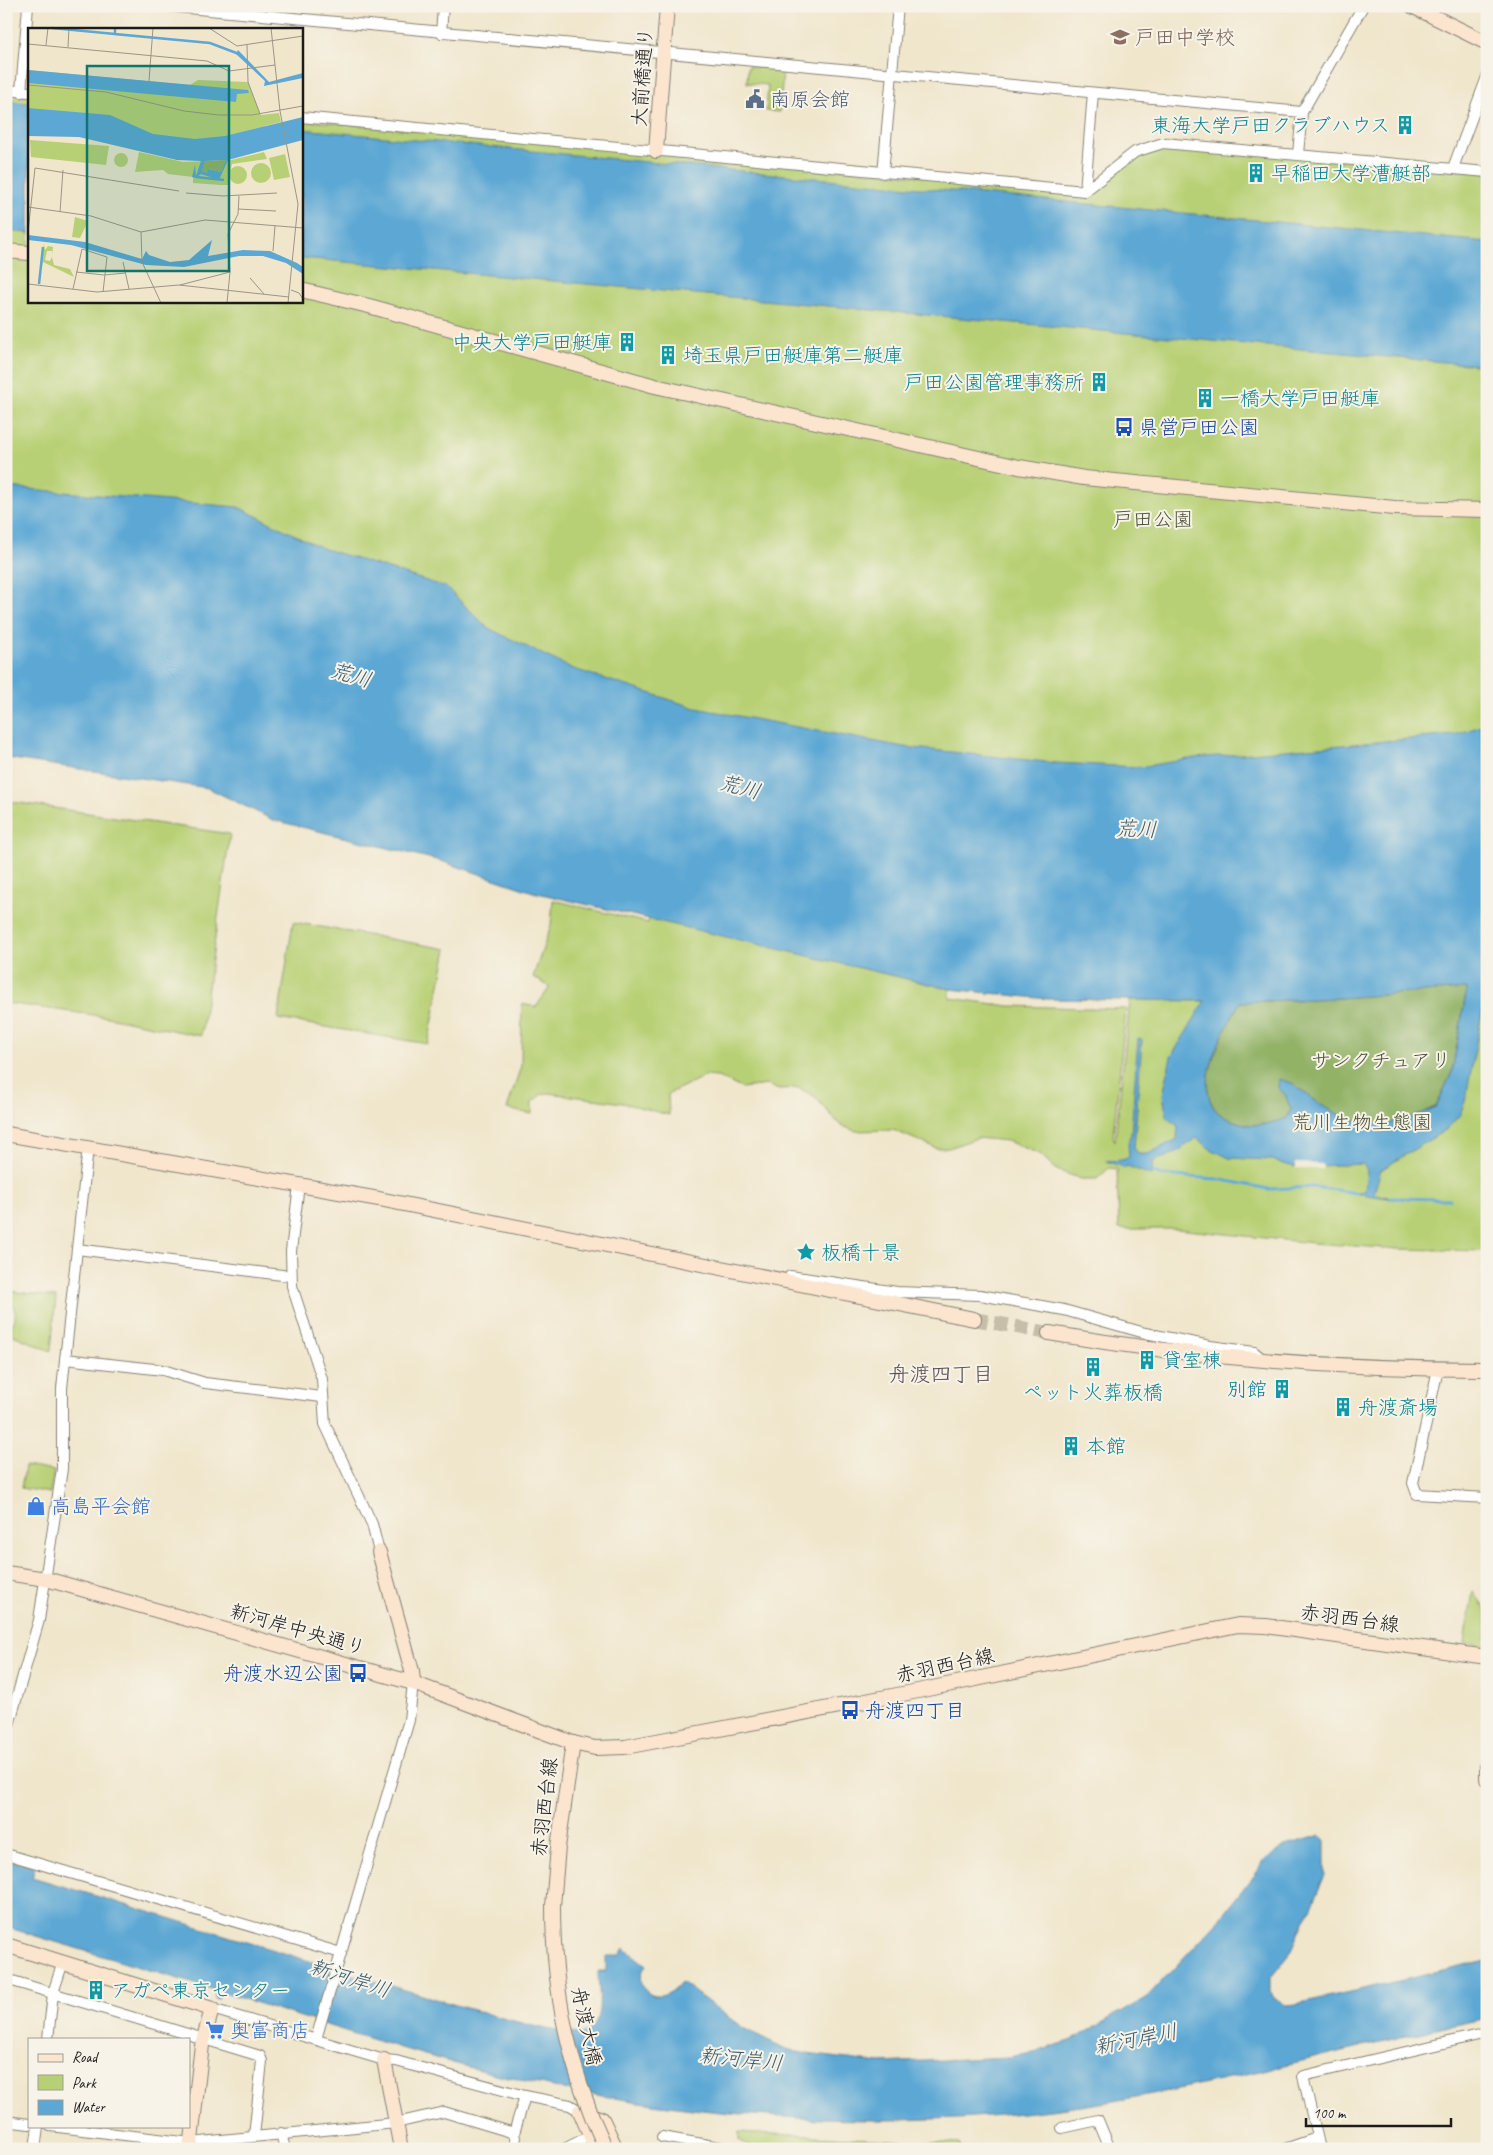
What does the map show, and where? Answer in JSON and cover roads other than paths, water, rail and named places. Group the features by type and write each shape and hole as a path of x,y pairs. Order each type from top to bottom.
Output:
{"street":[{"path":"6,90 25,92 28,6"},
{"path":"166,6 1302,112"},
{"path":"441,33 443,6"},
{"name":"大前橋通り","path":"656,151 667,6"},
{"path":"884,173 898,6"},
{"path":"1298,154 1302,112 1363,6"},
{"path":"1412,6 1487,43"},
{"path":"1453,168 1487,77"},
{"path":"1085,191 1093,93"},
{"path":"302,117 1085,191 1135,152 1163,143 1487,172"},
{"path":"6,251 28,253"},
{"path":"302,290 369,306 664,388 1019,467 1084,478 1395,508 1487,510"},
{"path":"6,1134 88,1147 498,1222 772,1280 974,1320"},
{"path":"6,1735 38,1620 62,1469 62,1388 88,1147"},
{"path":"299,1185 290,1276 319,1369 324,1424 369,1516 412,1670 409,1720 316,2039"},
{"path":"77,1249 290,1276"},
{"path":"772,1280 791,1276 897,1292 980,1295 1064,1310 1145,1333 1210,1346 1254,1352 1266,1361"},
{"path":"1049,1333 1151,1349 1266,1361 1438,1369 1487,1369"},
{"path":"65,1359 163,1370 205,1383 322,1397"},
{"path":"1438,1369 1413,1483 1417,1494 1487,1498"},
{"name":"新河岸中央通り","path":"6,1573 46,1579 412,1683 573,1743"},
{"name":"赤羽西台線","path":"553,1906 558,1848 573,1743 595,1748 625,1747 913,1692 1238,1626 1266,1626 1487,1657"},
{"path":"1487,1766 1487,1779"},
{"path":"6,1854 341,1955"},
{"name":"舟渡大橋","path":"553,1906 555,1961 564,2026 587,2106 606,2149"},
{"path":"6,1945 278,2030 316,2039 384,2060 404,2062 525,2096 570,2105 602,2119 616,2149"},
{"path":"48,2038 54,1993 63,1962"},
{"path":"6,1979 260,2056 262,2062 254,2136"},
{"path":"190,2146 193,2081 212,2009"},
{"path":"1320,2149 1303,2076 1487,2033"},
{"path":"384,2060 401,2149"},
{"path":"517,2149 514,2134 525,2096"},
{"path":"564,2149 593,2143 580,2111"},
{"path":"64,2128 190,2146 282,2133 396,2124 444,2112 514,2134"},
{"path":"1062,2128 1098,2120 1110,2149"},
{"path":"6,2121 28,2124"},
{"path":"35,2149 38,2128"},
{"path":"282,2133 285,2149"},
{"path":"662,2137 731,2149"},
{"path":"1285,2149 1318,2138"}],"water":[{"path":"6,101 28,103 28,233 6,231"},
{"path":"302,129 1487,242 1487,366 302,258"},
{"name":"荒川","path":"6,487 238,507 322,548 446,587 488,628 571,668 696,708 904,747 1056,763 1140,767 1195,758 1454,735 1487,724 1487,988 1465,1102 1459,1116 1447,1129 1381,1170 1374,1193 1394,1199 1354,1193 1365,1191 1367,1170 1363,1164 1294,1167 1271,1160 1229,1158 1209,1148 1197,1138 1174,1154 1154,1161 1151,1175 1127,1166 1123,1169 1106,1161 1122,1160 1129,1157 1128,1143 1131,1134 1138,1038 1142,1039 1134,1149 1139,1154 1148,1154 1177,1139 1178,1126 1167,1118 1163,1095 1171,1057 1205,1001 1047,999 950,989 533,892 441,861 273,820 208,788 6,758","holes":["1467,989 1452,1072 1436,1107 1411,1118 1388,1124 1365,1124 1346,1118 1321,1105 1292,1083 1279,1079 1278,1088 1285,1094 1291,1110 1287,1118 1273,1122 1252,1125 1231,1120 1217,1111 1209,1098 1208,1083 1211,1066 1217,1048 1240,1002 1339,998"]},
{"name":"新河岸川","path":"1321,1835 1325,1838 1325,1875 1291,1952 1270,1977 1270,1991 1274,1998 1286,2005 1296,2004 1487,1961 1487,2018 1198,2085 1082,2106 962,2118 840,2120 780,2117 658,2105 539,2084 419,2053 221,1992 218,1999 215,1998 215,1990 6,1927 6,1859 35,1867 32,1877 412,1992 545,2029 575,2034 584,2033 591,2029 598,2015 598,1971 606,1971 606,1956 619,1956 624,1948 646,1965 641,1982 649,1993 656,1996 664,1995 672,1991 681,1982 743,2028 786,2049 807,2054 880,2063 1008,2057 1034,2053 1072,2040 1147,1997 1219,1920 1266,1859 1285,1846"}],"waterway":[{"path":"1150,1171 1161,1175 1217,1179 1269,1189 1315,1187 1357,1193"},
{"path":"1390,1198 1450,1199"}],"tunnel":[{"path":"974,1319 1049,1333"}],"place":[{"name":"戸田中学校","path":"1120,37"},
{"name":"南原会館","path":"755,99"},
{"name":"東海大学戸田クラブハウス","path":"1405,125"},
{"name":"早稲田大学漕艇部","path":"1256,173"},
{"name":"中央大学戸田艇庫","path":"627,342"},
{"name":"埼玉県戸田艇庫第二艇庫","path":"668,355"},
{"name":"戸田公園管理事務所","path":"1099,382"},
{"name":"一橋大学戸田艇庫","path":"1205,398"},
{"name":"県営戸田公園","path":"1124,427"},
{"name":"板橋十景","path":"806,1252"},
{"name":"貸室棟","path":"1147,1360"},
{"name":"ペット火葬板橋","path":"1093,1367"},
{"name":"別館","path":"1282,1389"},
{"name":"舟渡斎場","path":"1343,1407"},
{"name":"本館","path":"1071,1446"},
{"name":"高島平会館","path":"36,1506"},
{"name":"舟渡水辺公園","path":"358,1673"},
{"name":"舟渡四丁目","path":"850,1710"},
{"name":"アガペ東京センター","path":"96,1990"},
{"name":"奥富商店","path":"215,2030"}],"district":[{"name":"舟渡四丁目","path":"941,1374"}],"park label":[{"name":"戸田公園","path":"1153,519"},
{"name":"サンクチュアリ","path":"1381,1060"},
{"name":"荒川生物生態園","path":"1362,1122"}]}
